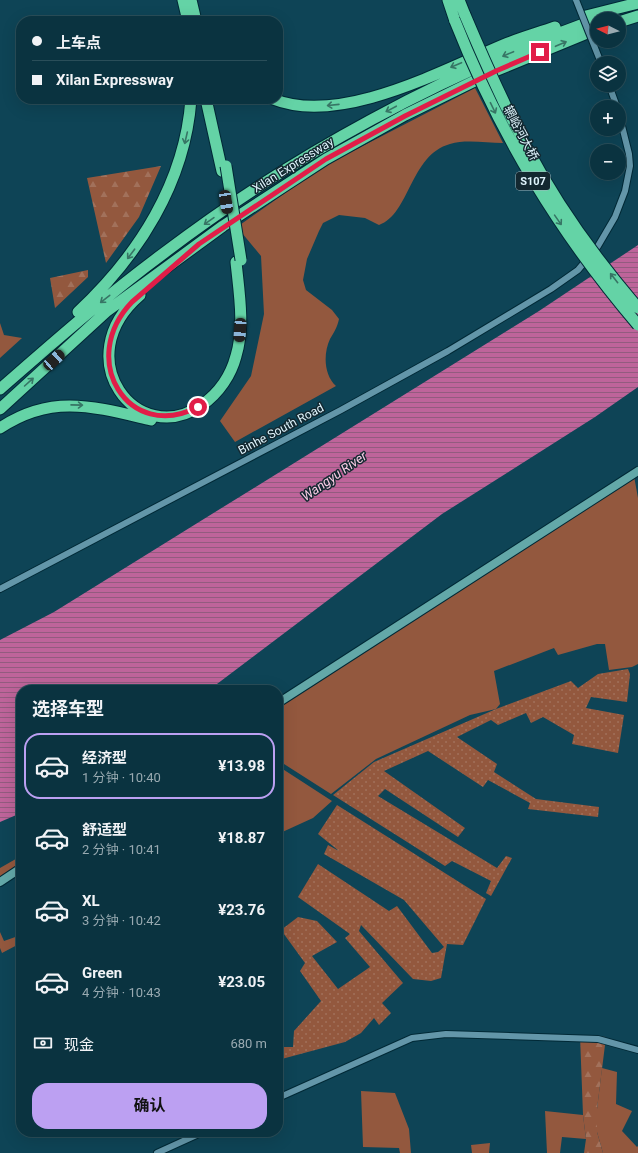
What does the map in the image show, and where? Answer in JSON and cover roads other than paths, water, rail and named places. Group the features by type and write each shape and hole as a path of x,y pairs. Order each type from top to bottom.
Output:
{"highway":[{"name":"S107","path":"448,0 460,18"},
{"name":"S107","path":"459,0 460,18"},
{"path":"186,3 191,16"},
{"path":"283,102 313,107 342,104 363,99 439,73 530,35 602,11 638,4"},
{"name":"Xilan Expressway","path":"617,12 638,4"},
{"path":"626,20 638,16"},
{"name":"辋峪河大桥","path":"460,18 527,149 548,185 591,247 638,308"},
{"name":"辋峪河大桥","path":"460,18 486,93 517,155 538,191 578,249 638,325"},
{"name":"Xilan Expressway","path":"0,389 88,312 164,252 260,187 326,146 398,106 496,59 549,36 590,22"},
{"name":"Xilan Expressway","path":"0,408 107,311 199,244 289,182 365,136 496,71 590,32"},
{"path":"0,383 98,293 120,269 141,239 160,207 176,171 187,132 190,104"},
{"path":"207,104 224,169"},
{"path":"0,428 27,414 70,405 110,409 153,420 166,421 190,418 211,407 223,395 232,382 239,368 243,350 246,334 245,314 213,104"},
{"path":"199,244 128,305 119,318 111,336 108,364 113,381 129,402 146,412 164,416 189,412 208,400 223,383 237,355 239,339 240,304 238,261"}],"street":[{"path":"576,0 598,56"},
{"name":"Binhe South Road","path":"0,589 341,410 448,351 567,278 588,260 615,217 625,191 630,166 624,136"},
{"path":"283,700 638,473"},
{"path":"0,882 16,871"},
{"path":"283,1096 412,1038 446,1034 598,1039 638,1050"},
{"path":"157,1153 192,1137"}],"water":[{"name":"Wangyu River","path":"638,245 638,387 595,417 442,514 216,685 16,685 16,815 0,822 0,640 54,612 539,311"}]}
